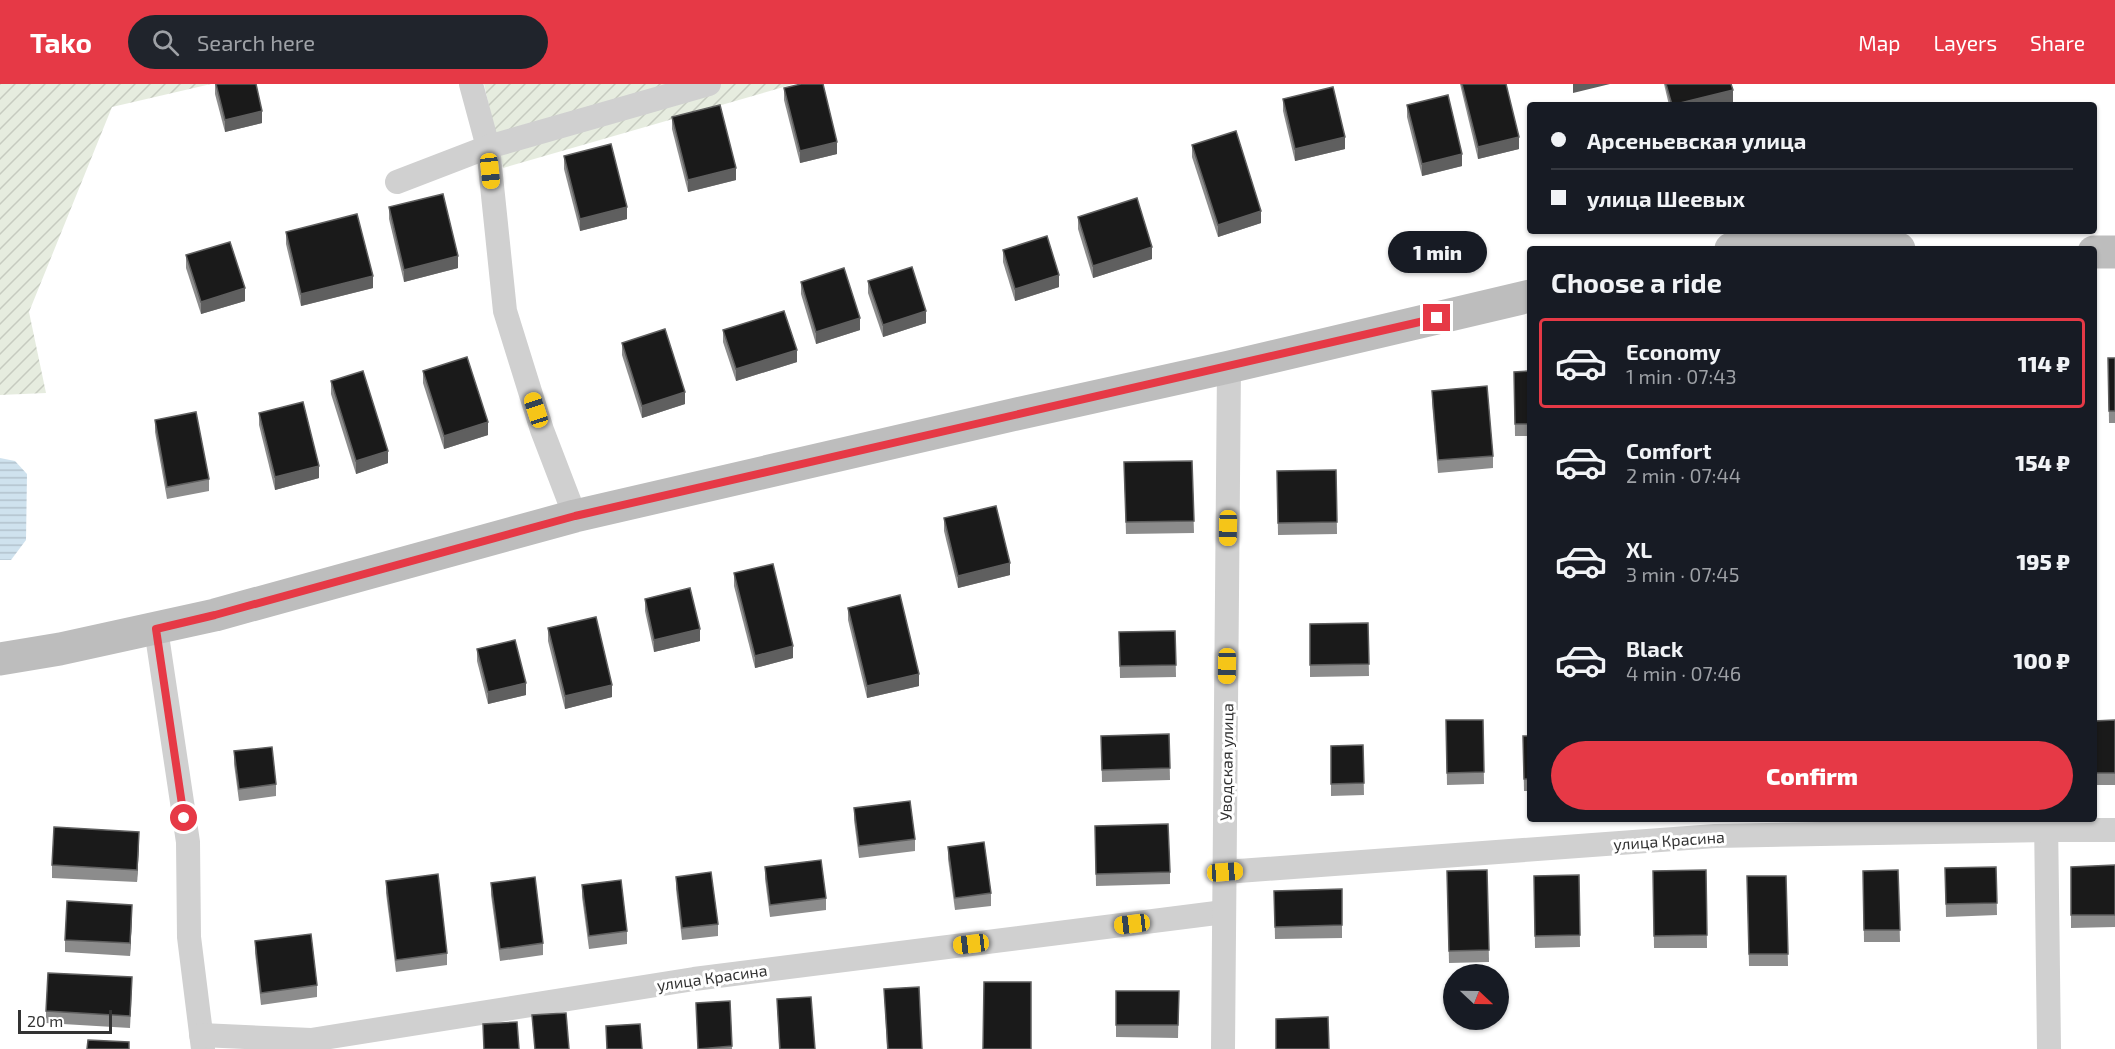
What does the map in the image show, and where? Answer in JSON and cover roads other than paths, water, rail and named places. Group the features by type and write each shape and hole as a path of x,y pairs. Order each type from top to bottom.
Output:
{"main road":[{"path":"2097,252 2115,252"},
{"path":"0,659 156,629 215,615 575,516 1527,297"}],"street":[{"path":"471,84 488,147 505,311 542,430 575,516"},
{"path":"397,182 488,147 709,84"},
{"name":"Уводская улица","path":"1223,1049 1229,367"},
{"path":"156,629 188,842 189,937 202,1042"},
{"path":"2046,824 2049,1049"},
{"name":"улица Красина","path":"1225,872 1715,836 2046,824 2115,830"},
{"name":"улица Красина","path":"202,1042 311,1040 694,979 1224,912"}],"water":[{"path":"0,458 15,461 27,474 26,540 11,560 0,560"}]}
